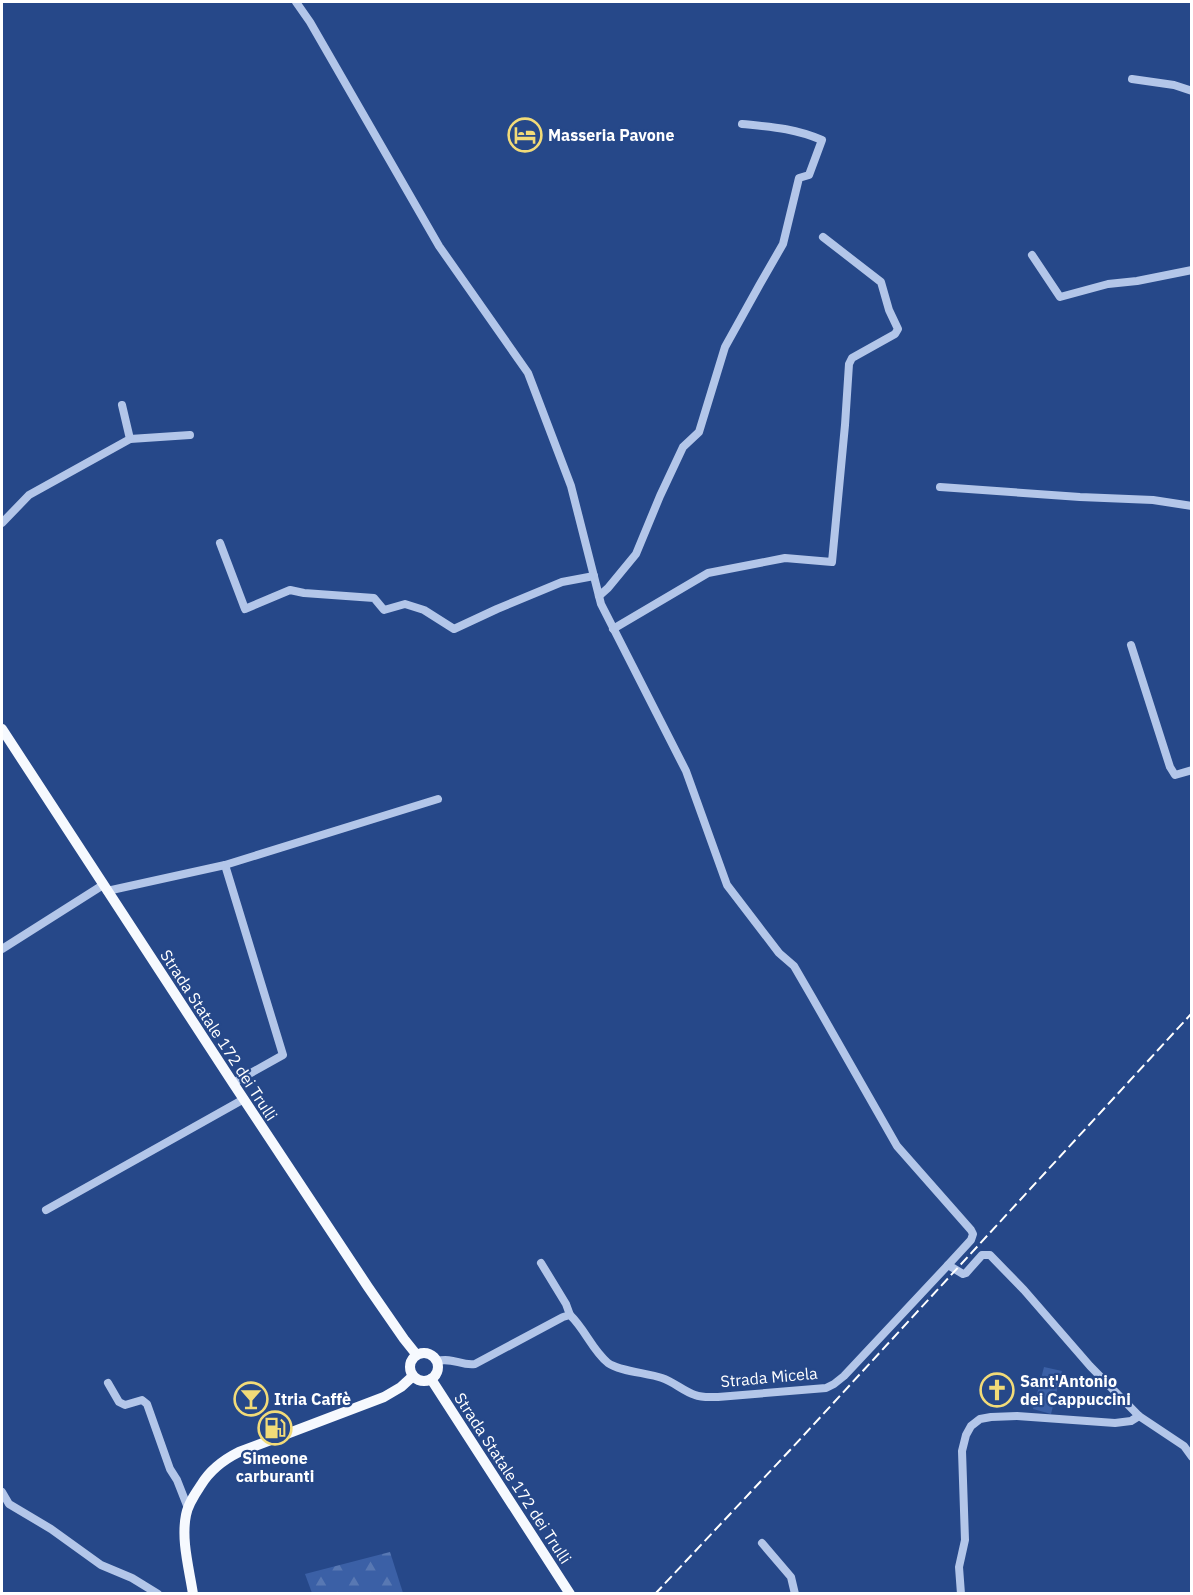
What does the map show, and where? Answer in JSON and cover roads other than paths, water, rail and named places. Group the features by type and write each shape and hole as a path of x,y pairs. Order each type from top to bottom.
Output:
{"main road":[{"name":"Strada Statale 172 dei Trulli","path":"2,729 243,1099 374,1296 416,1354"},
{"path":"426,1352 437,1361 437,1373 431,1379 421,1381 413,1376 409,1369 409,1364 416,1354 426,1352"},
{"path":"193,1593 184,1528 186,1512 205,1478 227,1458 384,1397 401,1387 413,1376"},
{"name":"Strada Statale 172 dei Trulli","path":"431,1379 570,1593"}],"street":[{"name":"Strada Micela","path":"296,2 316,32 439,246 528,373 571,486 601,604 686,771 727,885 779,953 794,966 897,1146 973,1234 971,1240 834,1384 813,1390 718,1397 695,1395 662,1377 609,1364 570,1315 566,1304 541,1263"},
{"path":"1132,79 1174,85 1191,91"},
{"path":"599,596 636,554 683,447 699,432 725,347 783,244 799,178 809,175 822,140 801,131 742,124"},
{"path":"613,629 708,573 785,558 832,562 849,364 852,358 896,334 898,329 889,310 881,282 823,237"},
{"path":"1032,255 1060,297 1108,284 1137,281 1191,270"},
{"path":"122,405 130,439"},
{"path":"2,523 29,495 130,439 190,435"},
{"path":"940,487 1154,500 1191,506"},
{"path":"220,543 245,609 290,590 374,598 384,610 405,604 424,610 454,629 562,582 594,576"},
{"path":"1131,645 1170,767 1176,775 1191,770"},
{"path":"2,949 105,888 225,865 438,799"},
{"path":"225,865 283,1055 233,1083"},
{"path":"46,1210 243,1099"},
{"path":"948,1264 963,1274 982,1255 990,1255 996,1259 1090,1366 1139,1416 1184,1446 1191,1457"},
{"path":"437,1361 453,1360 470,1365 475,1364 570,1315"},
{"path":"108,1383 119,1402 125,1405 142,1400 147,1404 170,1469 188,1508"},
{"path":"961,1593 959,1567 964,1540 962,1451 971,1426 980,1419 991,1417 1017,1416 1114,1423 1131,1421 1139,1416"},
{"path":"2,1492 9,1504 51,1528 100,1565 132,1578 158,1593"},
{"path":"762,1543 791,1577 795,1593"}],"railway":[{"path":"655,1594 1192,1013"}],"place":[{"name":"Masseria Pavone","path":"525,135"},
{"name":"Sant'Antonio dei Cappuccini","path":"997,1390"},
{"name":"Itria Caffè","path":"251,1399"},
{"name":"Simeone carburanti","path":"275,1428"}]}
